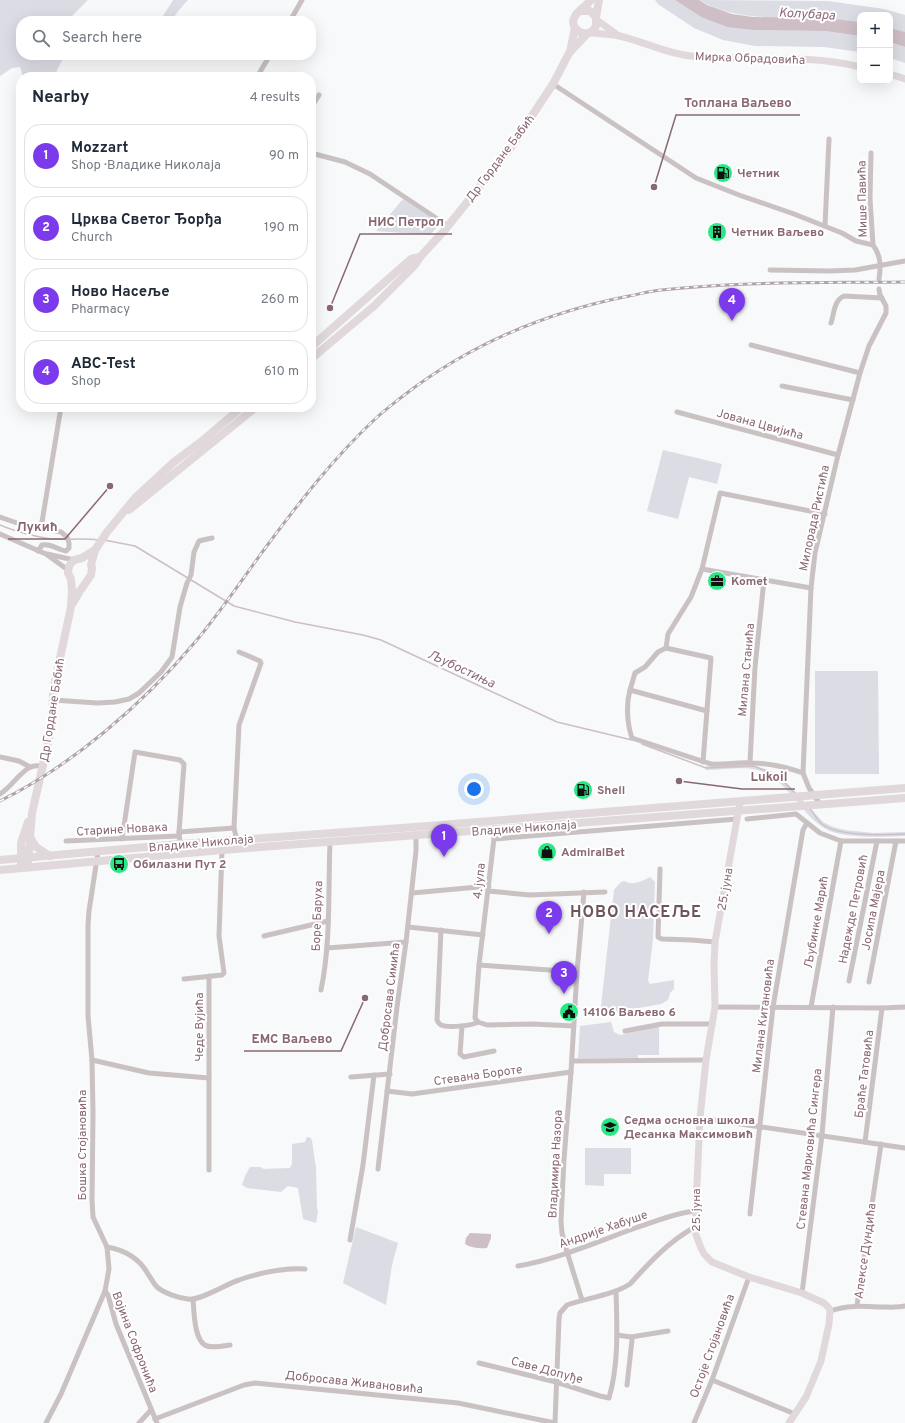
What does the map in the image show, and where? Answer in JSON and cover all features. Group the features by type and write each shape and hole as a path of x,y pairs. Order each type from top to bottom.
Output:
{"main road":[{"path":"591,0 581,11 576,14 574,19 575,28 582,33 589,33 596,26 596,18 600,0"},
{"path":"581,11 590,12 596,18"},
{"name":"Др Гордане Бабић","path":"570,53 575,28"},
{"name":"Др Гордане Бабић","path":"316,355 374,306 415,265 512,146 553,84 570,53 589,33"},
{"name":"Др Гордане Бабић","path":"316,343 410,259 420,257"},
{"path":"71,607 91,575 91,565 96,549 107,532 135,498 169,466 236,412"},
{"path":"123,514 250,412"},
{"path":"71,607 71,579 68,570 69,566 96,549"},
{"path":"78,559 86,560 91,565"},
{"path":"71,579 80,582 87,581"},
{"name":"Др Гордане Бабић","path":"24,858 30,837 32,813 44,766 50,734 54,686 71,607"},
{"name":"Владике Николаја","path":"0,860 50,856 222,850 330,842 415,832 811,795 905,788"},
{"name":"Владике Николаја","path":"0,870 24,868 99,855 179,837 237,840 495,830 905,798"},
{"name":"Др Гордане Бабић","path":"24,868 21,843 32,813"},
{"path":"30,837 36,847 50,856"}],"street":[{"path":"293,16 302,0"},
{"name":"Мирка Обрадовића","path":"596,18 619,36"},
{"name":"Мирка Обрадовића","path":"589,33 619,36 667,52 689,56 723,59 796,59 844,63 857,66"},
{"path":"260,72 267,60"},
{"path":"893,75 905,79"},
{"path":"553,84 696,178 842,232 856,241 874,245 881,265 879,279"},
{"path":"316,100 319,95"},
{"path":"825,226 829,139"},
{"name":"Мише Павића","path":"871,153 870,199 874,245"},
{"path":"316,155 345,162 370,174 448,226"},
{"path":"770,270 855,270 905,261"},
{"name":"Милорада Ристића","path":"816,805 803,773 811,588 815,553 838,455 860,373 869,346 886,313 886,306 879,289"},
{"path":"831,323 837,301 844,296 882,298"},
{"path":"751,345 860,373"},
{"path":"782,386 853,400"},
{"path":"41,528 60,412"},
{"name":"Јована Цвијића","path":"677,412 838,455"},
{"path":"666,648 668,634 691,597 702,569 720,493 824,514"},
{"path":"0,517 20,524 61,532 65,535 69,543 69,548 66,551 48,544 42,545 38,551"},
{"path":"0,534 46,554 68,570"},
{"path":"52,700 97,703 115,702 129,699 139,693 161,672 172,657 180,607 191,575 197,542 212,538"},
{"path":"46,554 78,559"},
{"path":"702,569 811,588"},
{"name":"Милана Станића","path":"750,762 754,667 764,580"},
{"path":"704,762 711,658 666,648 658,652 645,667 635,673 628,704 629,728 632,738 704,762 719,765 750,762 772,764 803,773"},
{"path":"237,840 234,828 239,725 261,663 260,661 239,652"},
{"path":"630,690 707,711"},
{"path":"122,839 135,752 180,760 184,764 179,837"},
{"path":"0,757 19,761 30,767 44,766"},
{"path":"0,794 12,786 30,767"},
{"name":"25. јуна","path":"740,802 715,942 715,1007 706,1060 700,1118 694,1211 695,1227 698,1242 709,1260 717,1265 802,1294 824,1303 830,1311"},
{"path":"748,818 792,814 799,816 826,836 841,840 905,841"},
{"path":"494,839 737,820"},
{"name":"Милана Китановића","path":"750,1214 772,1007 803,830 807,823"},
{"name":"Старине Новака","path":"66,841 179,837 234,828"},
{"name":"4. јула","path":"478,1022 475,1018 475,1014 479,964 495,830"},
{"name":"Добросава Симића","path":"378,1169 412,893 415,832"},
{"name":"Бошка Стојановића","path":"46,1423 61,1394 105,1290 109,1269 106,1246 95,1222 93,1212 92,1060 88,1016 89,911 103,840"},
{"name":"Љубинке Марић","path":"811,1007 841,840"},
{"name":"Надежде Петровић","path":"849,981 877,841"},
{"name":"Боре Баруха","path":"321,990 325,974 327,948 330,842"},
{"name":"Јосипа Мајера","path":"870,982 896,842"},
{"path":"184,979 222,975 224,973 220,936 222,850"},
{"path":"660,869 658,937 662,939 715,942"},
{"path":"412,893 488,888 530,895 605,892"},
{"name":"Владимира Назора","path":"582,1300 562,1234 561,1221 577,972 584,892"},
{"path":"264,936 328,921"},
{"path":"408,927 483,935"},
{"path":"441,930 437,1020 441,1025 462,1026 473,1025 478,1022 487,1026 532,1024 574,1026"},
{"path":"327,948 406,942"},
{"path":"479,964 577,972"},
{"name":"Чеде Вујића","path":"209,976 209,1170"},
{"path":"715,1007 905,1007"},
{"name":"Стевана Марковића Сингера","path":"802,1294 822,1135 833,1007"},
{"name":"Браће Татовића","path":"865,1142 882,1008"},
{"path":"625,1032 662,1024 713,1024"},
{"path":"462,1026 460,1054 462,1056 464,1057 494,1051"},
{"name":"Чеде Вујића","path":"92,1060 149,1073 209,1078"},
{"path":"572,1061 706,1060"},
{"name":"Стевана Бороте","path":"387,1092 412,1094 571,1072"},
{"path":"351,1077 390,1074"},
{"path":"350,1240 363,1165 374,1075"},
{"path":"700,1118 905,1148"},
{"name":"Алексе Дундића","path":"830,1311 845,1306 857,1305 881,1144"},
{"name":"Андрије Хабуше","path":"518,1266 538,1262 674,1214 694,1211"},
{"path":"555,1423 558,1329 560,1313 567,1305 616,1291 630,1284 659,1253 687,1231 695,1227"},
{"path":"106,1246 118,1249 134,1256 142,1264 154,1283 160,1289 183,1298 193,1300 239,1280 288,1270 305,1269"},
{"name":"Остоје Стојановића","path":"694,1423 712,1380 749,1276"},
{"name":"Војина Софронића","path":"105,1290 108,1294 116,1324 156,1421"},
{"path":"616,1291 617,1335 630,1337 668,1330"},
{"path":"193,1300 196,1327 202,1344 212,1347 230,1345"},
{"path":"857,1305 905,1306"},
{"path":"789,1423 806,1396 817,1373 827,1337 830,1311"},
{"name":"Саве Допуђе","path":"479,1363 556,1382 609,1398 614,1373 617,1335"},
{"path":"627,1385 632,1343 630,1337"},
{"path":"712,1380 795,1414"},
{"name":"Добросава Живановића","path":"156,1421 244,1385 255,1383 458,1403 555,1423"},
{"path":"139,1423 151,1410"}],"shaded area":[{"path":"0,0 88,0 72,16 16,16 16,60 62,60 56,72 22,72 20,67 12,68 0,76"},
{"path":"173,0 188,0 175,16 163,16"},
{"path":"655,0 675,0 701,17 753,30 825,31 857,36 857,52 824,47 755,46 723,40 694,28 658,4"},
{"path":"675,0 699,0 707,5 732,14 753,17 827,18 857,22 857,36 825,31 753,30 728,27 701,17"},
{"path":"699,0 828,1 884,9 905,15 905,32 893,29 893,12 857,12 857,22 826,18 761,17 729,12"},
{"path":"893,29 905,32 905,47 893,43"},
{"path":"893,43 905,47 905,63 893,59"},
{"path":"403,199 439,223 430,235 376,231"},
{"path":"663,450 722,464 717,484 689,477 678,519 647,511"},
{"path":"815,671 878,671 879,774 815,774"},
{"path":"753,765 773,772 787,783 823,822 833,827 873,833 905,832 905,836 865,837 834,832 826,829 816,822 783,786 764,772 747,768 706,770 706,766"},
{"path":"650,877 655,882 653,939 648,981 650,984 674,980 674,989 670,993 668,1000 661,1004 600,1015 614,890 623,881 635,883"},
{"path":"611,1022 614,1032 620,1035 659,1026 659,1055 638,1055 638,1058 578,1058 580,1026"},
{"path":"307,1137 311,1138 312,1141 316,1168 318,1211 316,1223 303,1219 298,1188 288,1186 281,1192 247,1188 242,1185 250,1167 260,1167 264,1169 290,1168 292,1164 292,1144 305,1142"},
{"path":"585,1148 631,1148 631,1174 604,1174 604,1186 585,1185"},
{"path":"356,1227 398,1243 392,1265 386,1305 343,1283"},
{"path":"470,1233 491,1234 487,1248 476,1248 465,1244 466,1238"}],"waterway":[{"name":"Љубостиња","path":"0,525 25,534 51,539 98,540"},
{"name":"Љубостиња","path":"104,540 135,546 234,606 295,622 363,635 381,640 557,722 632,740"},
{"name":"Љубостиња","path":"642,744 706,768 753,766 772,773 795,793"},
{"name":"Љубостиња","path":"810,809 822,824 839,831 862,834 905,834"}],"railway":[{"path":"0,801 54,770 80,751 106,731 154,687 206,629 293,511 345,450 388,408 428,378 455,361 482,346 539,321 598,303 653,291 722,285 905,282"}],"place":[{"name":"Четник","path":"723,173"},
{"name":"Топлана Ваљево","path":"654,187"},
{"name":"Четник Ваљево","path":"717,232"},
{"name":"НИС Петрол","path":"330,308"},
{"name":"ABC-Test","path":"732,321"},
{"name":"Лукић","path":"110,486"},
{"name":"Komet","path":"717,581"},
{"name":"Lukoil","path":"679,781"},
{"name":"Shell","path":"583,790"},
{"name":"AdmiralBet","path":"547,852"},
{"name":"Mozzart","path":"444,857"},
{"name":"Обилазни Пут 2","path":"119,864"},
{"name":"Црква Светог Ђорђа","path":"549,934"},
{"name":"Ново Насеље","path":"564,994"},
{"name":"ЕМС Ваљево","path":"365,998"},
{"name":"14106 Ваљево 6","path":"569,1012"},
{"name":"Седма основна школа Десанка Максимовић","path":"610,1127"}],"district":[{"name":"НОВО НАСЕЉЕ","path":"636,911"}],"water label":[{"name":"Колубара","path":"807,13"}]}
